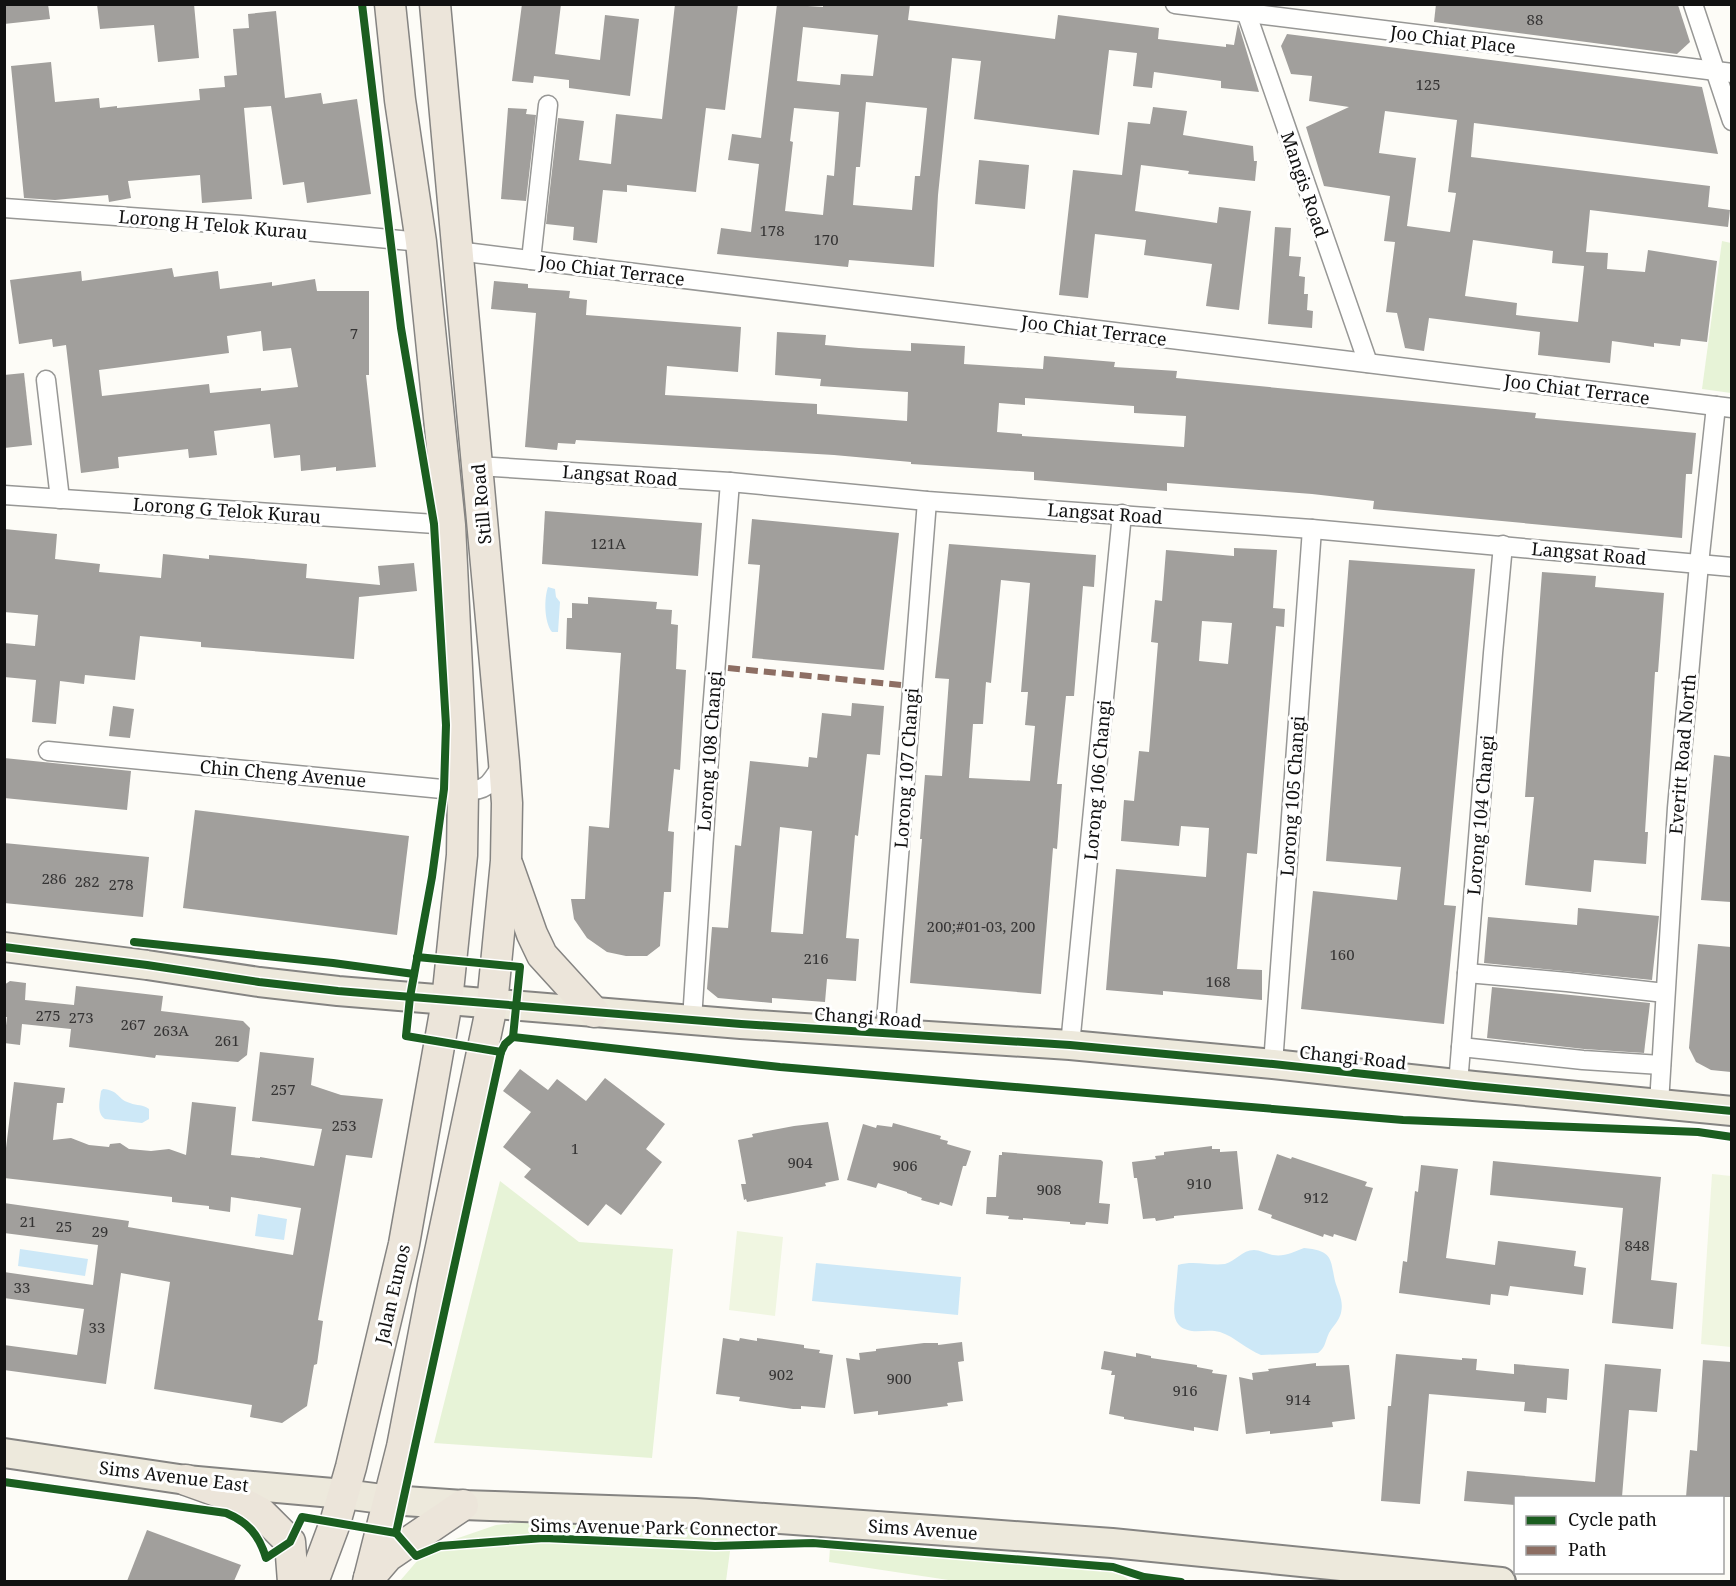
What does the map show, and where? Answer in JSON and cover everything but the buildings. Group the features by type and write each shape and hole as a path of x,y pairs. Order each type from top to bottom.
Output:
{"highway":[{"name":"Still Road","path":"390,4 400,100 421,242 450,525 463,791 462,855 447,1001"},
{"name":"Still Road","path":"435,4 507,802 506,861 492,1005"},
{"path":"459,736 468,743 487,744 495,739 501,730"},
{"path":"506,861 532,934 542,955 594,1012"},
{"name":"Jalan Eunos","path":"313,1581 344,1494 385,1332 404,1244 447,1001"},
{"name":"Jalan Eunos","path":"368,1580 390,1500 492,1005"},
{"path":"186,1480 228,1495 261,1514 290,1542 293,1581"},
{"path":"368,1580 388,1556 463,1505"}],"main road":[{"name":"Changi Road","path":"4,947 259,982 447,1001 885,1034 1070,1045 1731,1111"},
{"name":"Sims Avenue East","path":"4,1453 186,1480 344,1494"},
{"name":"Sims Avenue","path":"344,1494 463,1505 706,1514 1112,1543 1501,1581"}],"street":[{"name":"Joo Chiat Place","path":"1175,4 1245,9 1724,72"},
{"path":"1693,4 1724,72 1731,121"},
{"name":"Mangis Road","path":"1245,9 1368,363"},
{"path":"531,260 548,105"},
{"name":"Lorong H Telok Kurau","path":"4,208 242,225 421,242"},
{"name":"Joo Chiat Terrace","path":"457,251 1724,407"},
{"path":"46,380 60,499"},
{"name":"Everitt Road North","path":"1659,1104 1677,808 1699,564 1724,407"},
{"name":"Langsat Road","path":"477,466 730,482 927,501 1122,514 1503,545 1731,567"},
{"name":"Lorong 108 Changi","path":"692,1020 730,482"},
{"name":"Lorong G Telok Kurau","path":"4,495 450,525"},
{"name":"Lorong 107 Changi","path":"885,1034 927,501"},
{"name":"Lorong 106 Changi","path":"1070,1045 1122,514"},
{"name":"Lorong 105 Changi","path":"1273,1064 1312,529"},
{"name":"Lorong 104 Changi","path":"1458,1084 1503,545"},
{"name":"Chin Cheng Avenue","path":"48,751 463,791 476,791 490,784 504,762"},
{"path":"1467,973 1665,993"},
{"path":"1461,1047 1661,1065"}],"green space":[{"path":"1722,241 1731,243 1731,393 1702,389"},
{"path":"1712,1174 1731,1176 1731,1347 1701,1344"},
{"path":"500,1181 579,1242 673,1249 652,1458 434,1443"},
{"path":"737,1231 783,1237 775,1316 729,1310"},
{"path":"561,1518 725,1530 730,1551 726,1581 399,1582 424,1553 438,1545 496,1525"},
{"path":"830,1548 1113,1567 1130,1581 955,1581 829,1562"}],"water":[{"path":"548,587 555,589 556,597 560,602 558,632 552,632 547,622 545,603"},
{"path":"103,1089 112,1091 126,1102 147,1107 149,1119 142,1123 105,1119 100,1113 99,1106"},
{"path":"258,1214 287,1219 284,1240 255,1236"},
{"path":"1304,1248 1320,1251 1331,1261 1342,1304 1339,1319 1318,1353 1261,1355 1220,1332 1192,1331 1181,1327 1178,1323 1174,1309 1178,1265 1225,1264 1250,1250 1281,1255"},
{"path":"20,1249 88,1259 85,1276 18,1266"},
{"path":"816,1263 961,1277 958,1315 812,1301"}],"marked path":[{"path":"728,668 901,685"}],"cycle path":[{"path":"362,4 401,328 434,524 446,725 444,789 432,877 410,997 406,1036 501,1052"},
{"path":"134,942 414,974"},
{"path":"4,947 338,991 741,1024 1070,1045 1732,1111"},
{"path":"396,1533 501,1052 505,1044 513,1037 520,967 417,957"},
{"path":"513,1037 780,1067 1403,1120 1698,1132 1732,1137"},
{"name":"Sims Avenue Park Connector","path":"4,1482 226,1513 252,1530 266,1558 290,1542 302,1517 396,1533 416,1556 440,1546 544,1538 715,1546 813,1543 1113,1567 1144,1577 1181,1582"}]}
